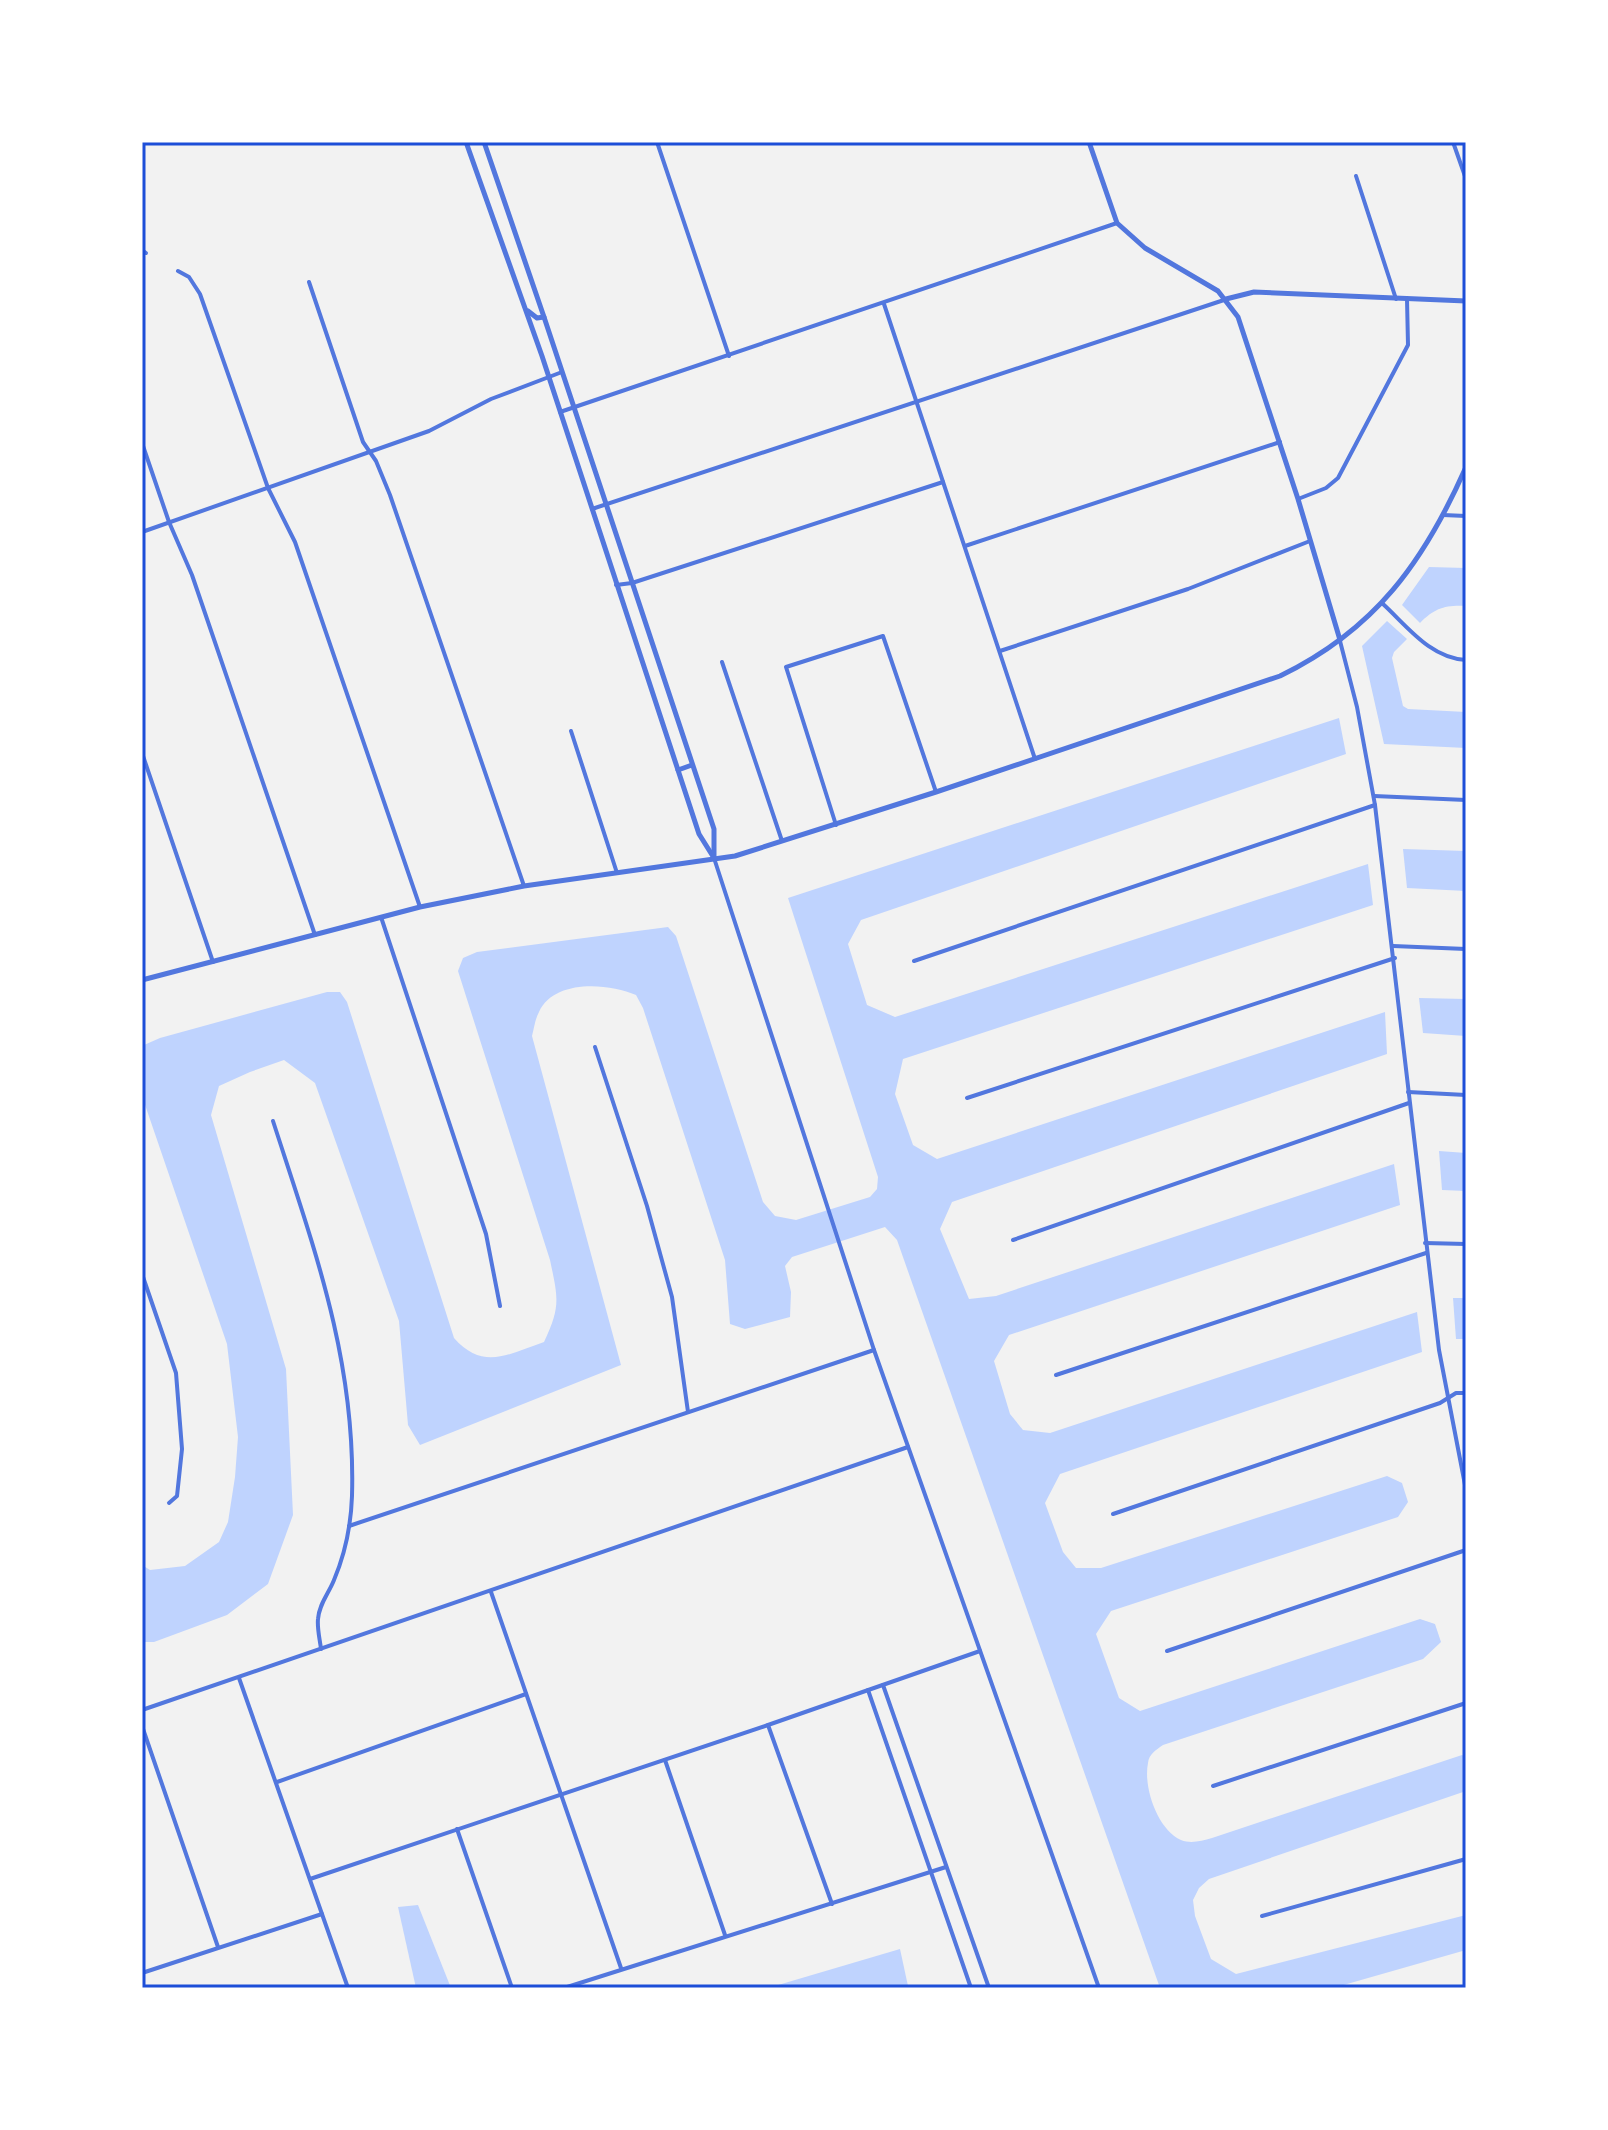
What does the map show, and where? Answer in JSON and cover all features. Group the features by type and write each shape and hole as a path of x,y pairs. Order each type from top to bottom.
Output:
{"street":[{"path":"466,142 527,311 699,834 714,858 874,1350 1099,1988"},
{"path":"484,142 714,829 714,858"},
{"path":"657,142 729,357"},
{"path":"1089,142 1117,223 1145,248 1205,281 1226,299 1238,317 1298,499 1340,641 1357,707 1383,855 1425,1243 1439,1350 1466,1490"},
{"path":"1453,142 1466,179"},
{"path":"1356,176 1396,299"},
{"path":"560,412 1117,223"},
{"path":"178,271 189,277 200,294 268,488 295,542 420,907"},
{"path":"309,282 368,452 376,461 405,535 524,886"},
{"path":"592,509 1254,292 1466,301"},
{"path":"1298,499 1326,488 1338,478 1408,345 1407,299"},
{"path":"884,304 1035,759"},
{"path":"527,311 537,318 544,317"},
{"path":"142,532 443,425 491,399 563,372"},
{"path":"965,546 1280,442"},
{"path":"142,443 169,522 192,575 315,935"},
{"path":"142,980 420,907 524,886 735,856 1280,676 1313,660 1383,604 1414,563 1443,515 1466,467"},
{"path":"616,585 632,583 943,482"},
{"path":"1443,515 1466,516"},
{"path":"1000,651 1244,569 1311,541"},
{"path":"1383,604 1439,653 1466,660"},
{"path":"836,825 786,667 883,636 936,792"},
{"path":"722,662 782,841"},
{"path":"571,731 617,873"},
{"path":"142,753 213,962"},
{"path":"678,770 692,765"},
{"path":"1374,796 1466,800"},
{"path":"914,961 1375,805"},
{"path":"381,917 486,1234 500,1306"},
{"path":"1393,946 1466,949"},
{"path":"967,1098 1395,958"},
{"path":"595,1047 647,1206 672,1297 688,1412"},
{"path":"1408,1092 1466,1095"},
{"path":"1013,1240 1409,1103"},
{"path":"273,1121 327,1286 345,1370 353,1445 349,1526 334,1582 317,1620 321,1649"},
{"path":"1425,1243 1466,1244"},
{"path":"1056,1375 1427,1253"},
{"path":"142,1274 176,1373 182,1449 177,1496 169,1503"},
{"path":"349,1526 874,1350"},
{"path":"1113,1514 1440,1403 1456,1393 1466,1393"},
{"path":"142,1710 909,1447"},
{"path":"1167,1651 1466,1550"},
{"path":"491,1592 621,1968"},
{"path":"310,1879 980,1651"},
{"path":"239,1678 348,1988"},
{"path":"883,1685 989,1988"},
{"path":"868,1690 971,1988"},
{"path":"277,1782 526,1694"},
{"path":"1213,1786 1466,1703"},
{"path":"768,1725 833,1904"},
{"path":"142,1726 218,1947"},
{"path":"665,1760 726,1936"},
{"path":"457,1829 512,1988"},
{"path":"1262,1916 1466,1859"},
{"path":"564,1988 946,1867"},
{"path":"142,1973 322,1914"}],"water":[{"path":"1429,567 1466,568 1466,606 1441,608 1420,623 1402,605"},
{"path":"1387,621 1407,639 1392,658 1403,706 1408,709 1466,712 1466,748 1384,744 1362,646"},
{"path":"1339,718 1346,754 861,920 848,944 867,1005 895,1017 1368,864 1373,905 903,1059 895,1094 913,1145 937,1159 1385,1012 1387,1054 952,1202 940,1229 969,1299 996,1296 1394,1164 1400,1205 1009,1335 994,1361 1010,1414 1023,1430 1050,1433 1417,1312 1422,1352 1060,1474 1045,1503 1063,1552 1076,1568 1101,1568 1387,1476 1402,1483 1408,1502 1398,1517 1111,1611 1096,1634 1119,1698 1140,1711 1420,1619 1435,1624 1441,1642 1423,1659 1163,1745 1153,1752 1149,1760 1148,1784 1154,1807 1165,1827 1181,1840 1196,1842 1462,1755 1466,1757 1466,1791 1209,1879 1199,1888 1193,1900 1195,1916 1211,1959 1236,1974 1466,1915 1466,1950 1333,1988 1160,1988 897,1240 885,1227 792,1257 785,1266 791,1292 790,1317 745,1329 730,1324 725,1260 643,1008 636,995 624,991 597,986 569,989 557,994 546,1001 539,1012 532,1036 621,1365 420,1445 408,1425 399,1321 315,1083 284,1060 219,1086 211,1115 286,1369 293,1515 268,1584 227,1615 154,1642 142,1642 142,1565 150,1570 185,1566 219,1542 228,1522 238,1437 227,1344 142,1096 144,1045 327,992 340,992 347,1002 454,1338 475,1354 486,1357 508,1355 544,1342 553,1319 556,1293 550,1260 458,971 463,958 477,952 668,927 676,936 763,1202 775,1216 796,1220 870,1197 877,1189 878,1177 788,898"},
{"path":"1403,849 1466,851 1466,891 1407,888"},
{"path":"1419,998 1466,999 1466,1036 1423,1033"},
{"path":"1439,1151 1466,1153 1466,1191 1442,1190"},
{"path":"1453,1298 1466,1298 1466,1339 1456,1339"},
{"path":"418,1905 451,1988 416,1988 398,1907"},
{"path":"900,1949 908,1986 903,1988 768,1988"}]}
